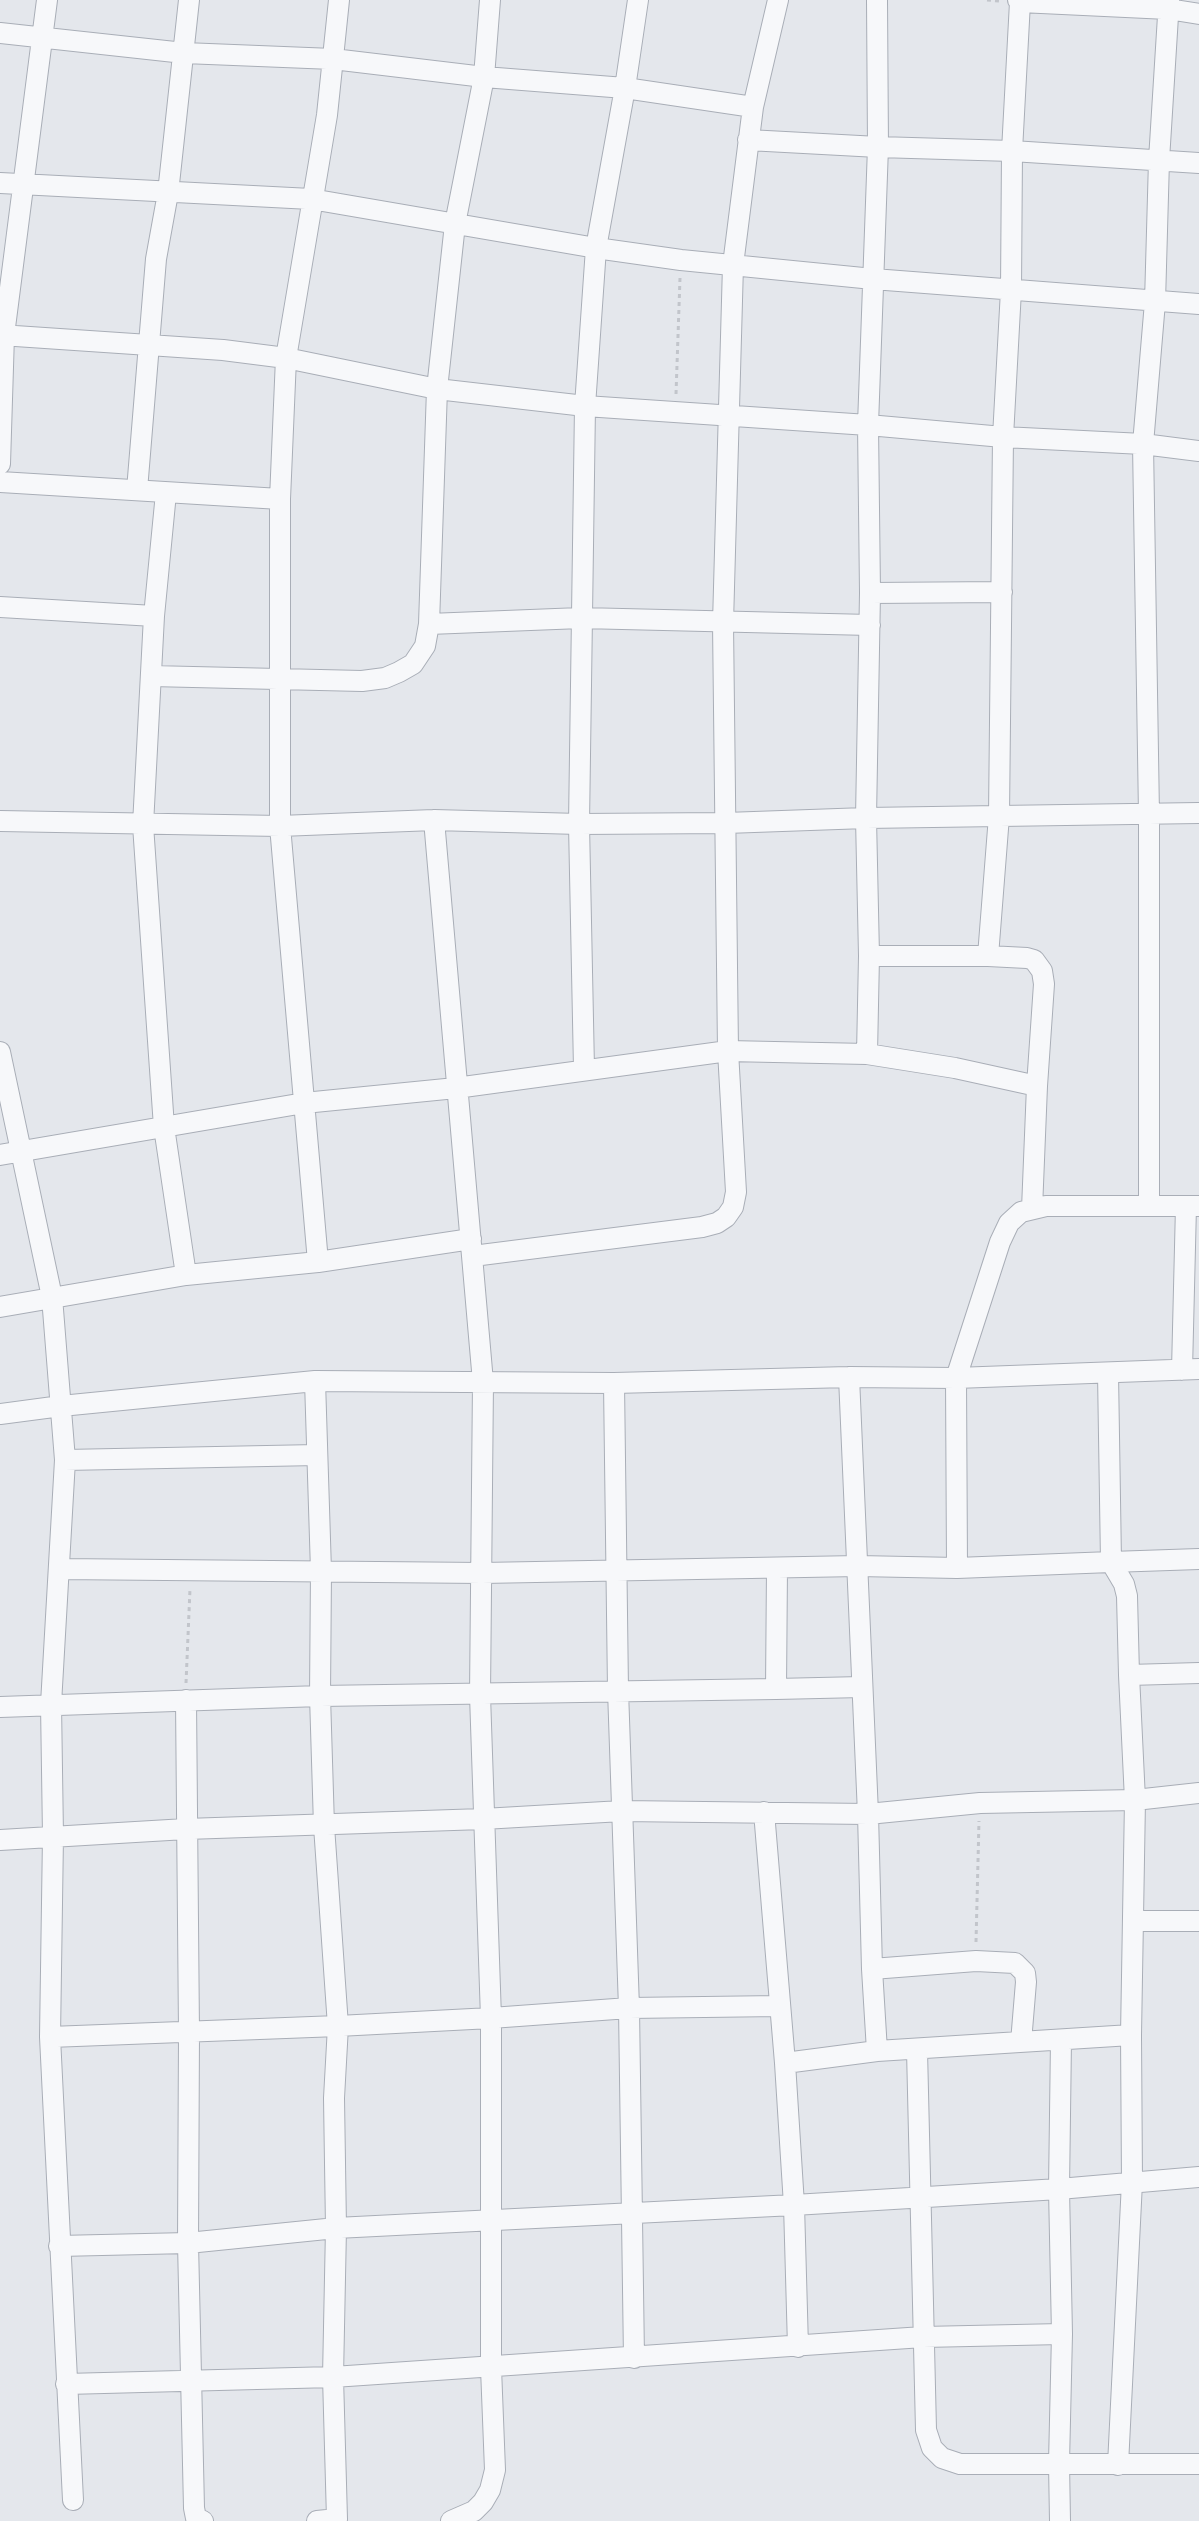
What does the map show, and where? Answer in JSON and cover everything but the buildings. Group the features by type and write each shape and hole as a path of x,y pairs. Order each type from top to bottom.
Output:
{"street":[{"path":"0,464 2,335 47,0"},
{"path":"137,490 156,259 168,193 189,0"},
{"path":"318,1262 280,826 280,499 286,358 311,199 327,116 339,0"},
{"path":"151,676 362,682 385,678 413,664 425,646 429,624 437,389 455,224 484,77 490,0"},
{"path":"584,1069 579,824 585,406 596,248 625,88 638,0"},
{"path":"0,1307 186,1275 702,1228 717,1223 726,1217 733,1207 736,1192 728,1051 723,623 733,265 753,107 778,0"},
{"path":"868,1054 869,956 866,818 870,593 868,425 878,146 876,0"},
{"path":"988,956 999,816 1003,437 1011,290 1012,151 1019,1 1168,4 1199,14"},
{"path":"1149,1206 1149,815 1143,444 1155,302 1159,160 1168,4"},
{"path":"0,33 184,53 333,59 484,77 625,88 753,107"},
{"path":"748,140 1012,151 1199,163"},
{"path":"0,183 311,199 596,248 681,260 1011,290 1199,304"},
{"path":"2,335 150,344 286,358 437,389 585,406 868,425 1003,437 1143,444 1199,450"},
{"path":"0,482 280,499"},
{"path":"166,493 154,616 143,825 164,1127 186,1275"},
{"path":"870,593 1002,592"},
{"path":"0,606 154,616"},
{"path":"429,624 582,618 723,623 870,625"},
{"path":"0,821 280,826 434,820 579,824 726,823 866,818 1199,813"},
{"path":"434,820 483,1382 480,1695 491,2018 491,2368 494,2478 483,2502 474,2511 452,2521"},
{"path":"869,956 1028,958 1039,965 1044,984 1037,1086 1032,1209"},
{"path":"0,1156 304,1103 456,1088 584,1069 728,1051 868,1054 955,1068 1037,1086"},
{"path":"0,1052 52,1297 65,1460 52,1704 53,1836 50,2037 73,2500"},
{"path":"0,1414 61,1406 315,1381 614,1383 849,1378 956,1378 1191,1370 1193,1206 1046,1206 1022,1212 1009,1223 1000,1242 956,1378 957,1568"},
{"path":"1108,1373 1112,1562 1124,1584 1127,1596 1128,1675 1135,1800 1131,2035 1132,2182 1118,2465"},
{"path":"849,1378 868,1814 872,1968 877,2051"},
{"path":"315,1381 321,1571 320,1696 324,1826 338,2026 334,2098 336,2228 331,2520"},
{"path":"614,1383 618,1690 634,2212 634,2358"},
{"path":"65,1460 317,1455"},
{"path":"60,1569 482,1573 858,1566 957,1568 1199,1559"},
{"path":"776,1689 777,1568"},
{"path":"1128,1675 1199,1672"},
{"path":"0,1707 320,1696 480,1695 618,1690 862,1687"},
{"path":"186,1700 189,2033 188,2243 194,2508 196,2518 203,2521"},
{"path":"0,1840 186,1829 483,1820 622,1811 868,1814 980,1802 1135,1800 1199,1792"},
{"path":"764,1812 785,2062 794,2205 798,2347"},
{"path":"1133,1921 1199,1921"},
{"path":"872,1968 976,1961 1015,1963 1026,1973 1021,2042"},
{"path":"50,2037 338,2026 629,2008 779,2006"},
{"path":"785,2062 877,2051 917,2050 1131,2035"},
{"path":"1060,2521 1059,2463 1062,2334 1059,2189 1061,2040"},
{"path":"917,2050 926,2430 932,2448 942,2458 969,2464 1199,2464"},
{"path":"59,2246 188,2243 336,2228 794,2205 1059,2189 1199,2177"},
{"path":"66,2384 333,2377 491,2368 923,2337 1062,2334"}],"path":[{"path":"675,412 681,260"},
{"path":"186,1700 191,1571"},
{"path":"976,1961 980,1802"}]}
